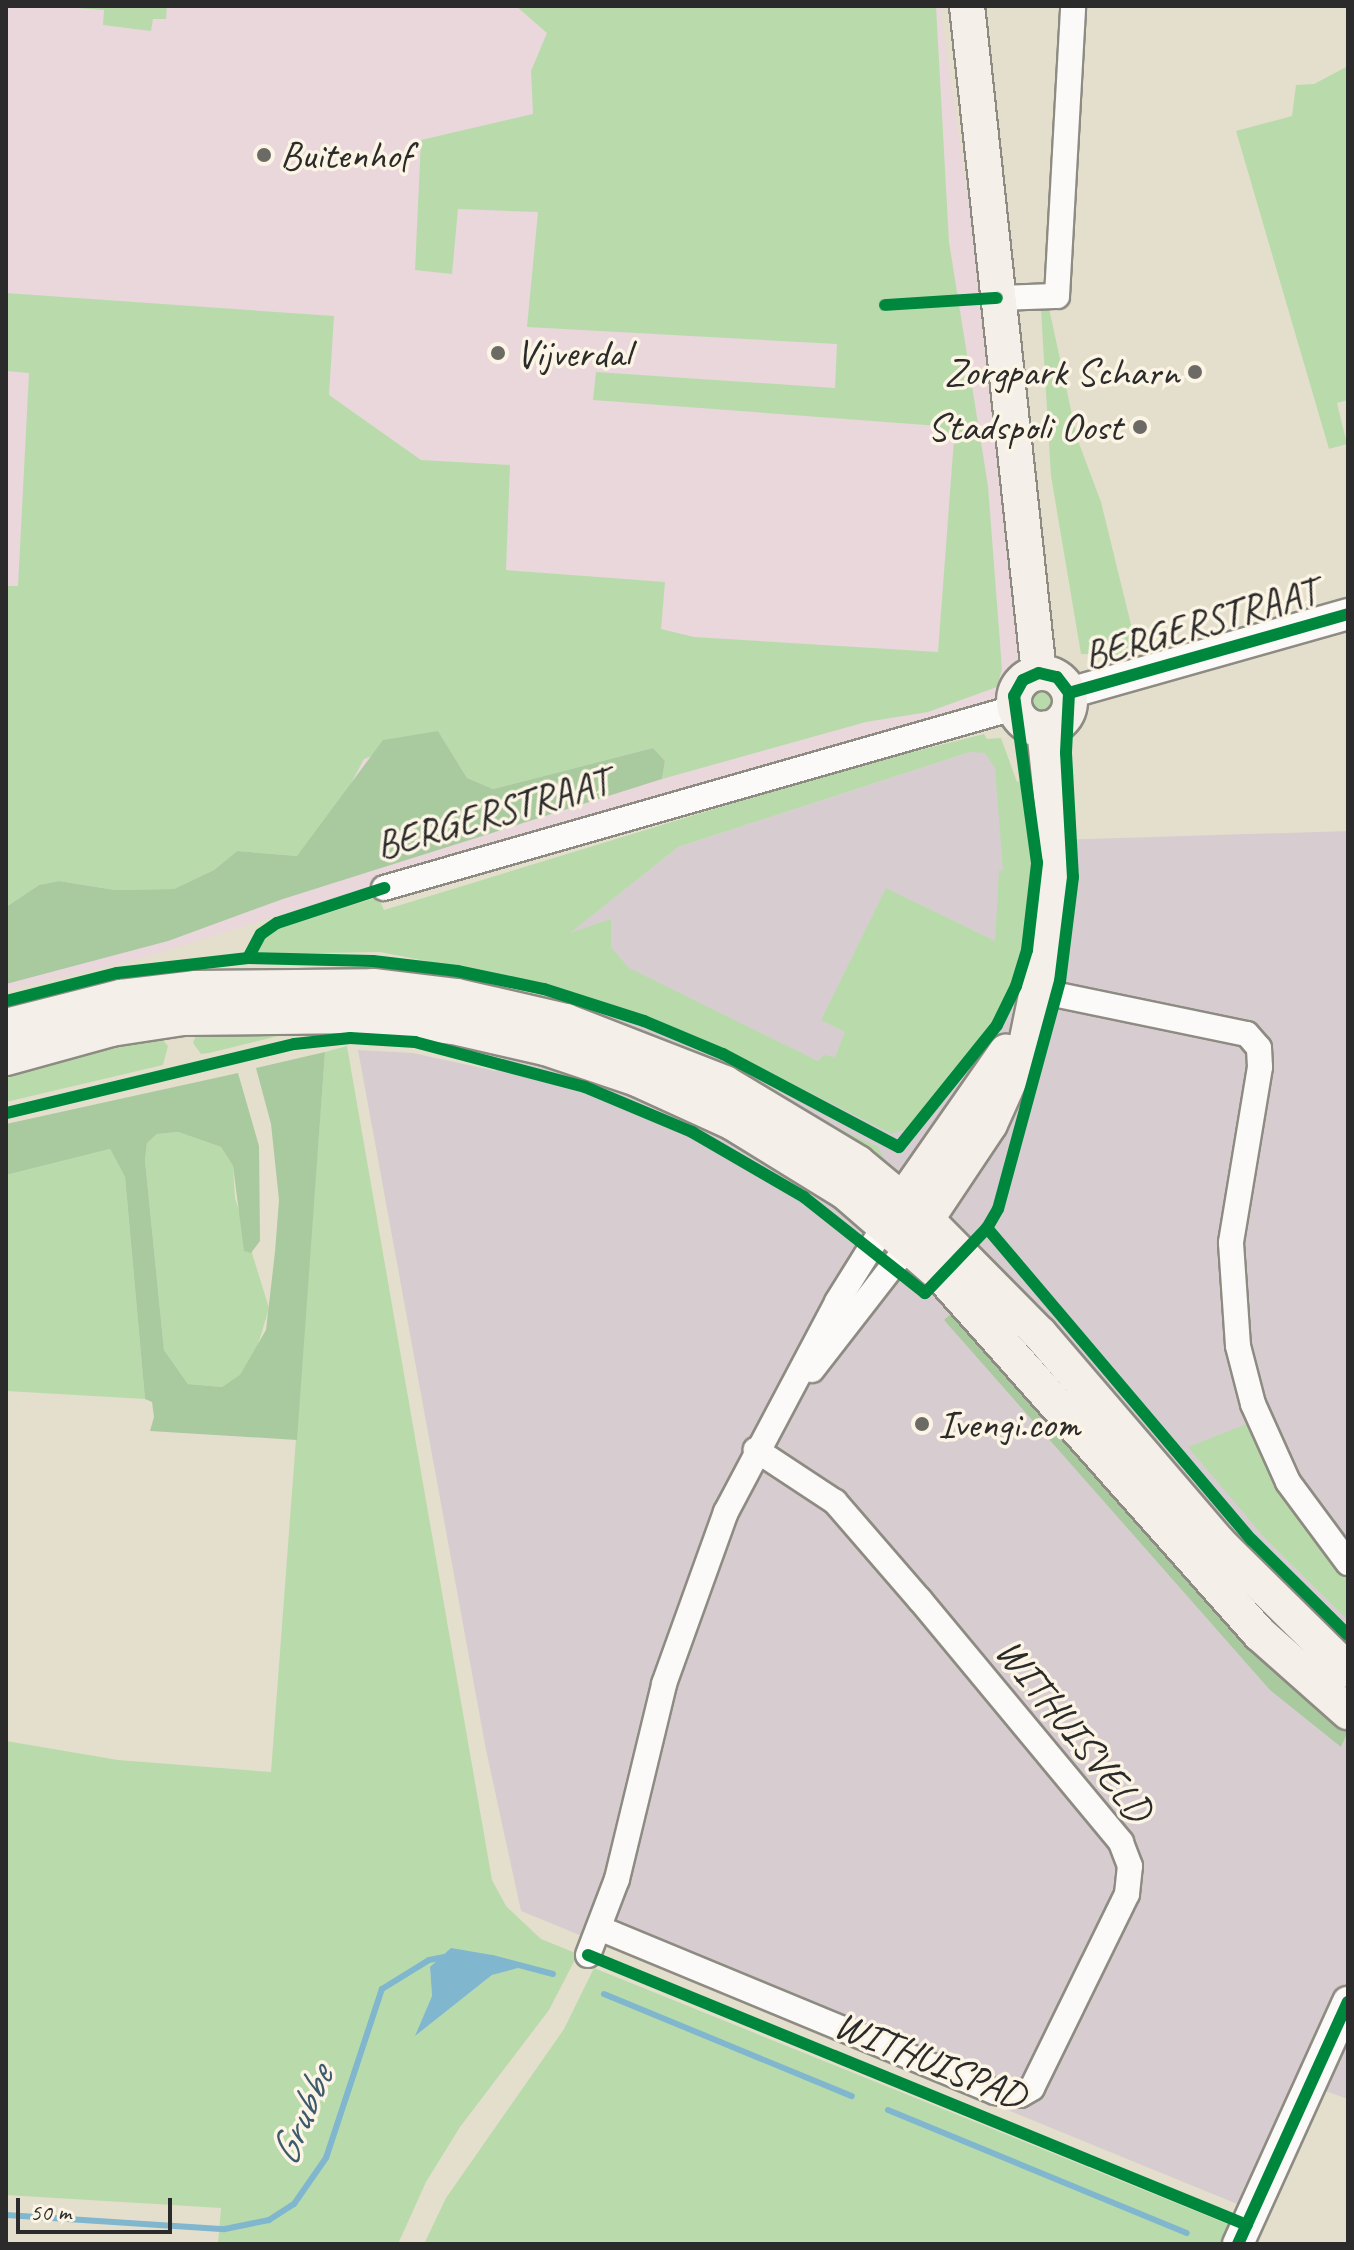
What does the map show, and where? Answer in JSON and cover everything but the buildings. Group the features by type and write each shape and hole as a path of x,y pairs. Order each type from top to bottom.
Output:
{"main road":[{"path":"967,6 1039,673"},
{"path":"1039,673 1057,677 1069,693 1065,717 1044,729 1025,724 1014,708 1017,687 1039,673"},
{"path":"906,1222 1039,991 1051,934 1056,861 1044,729"},
{"path":"6,1058 248,999 339,984 444,994 596,1031 756,1099 858,1163 983,1320 1260,1634 1348,1712"},
{"path":"6,1026 121,997 248,999"},
{"path":"906,1222 1040,1334 1219,1543 1348,1670"}],"street":[{"path":"997,298 1057,296 1073,8"},
{"name":"BERGERSTRAAT","path":"1069,693 1348,614"},
{"name":"BERGERSTRAAT","path":"384,888 1014,708"},
{"path":"1039,991 1239,1032 1255,1040 1260,1067 1237,1183 1231,1243 1238,1346 1253,1404 1288,1482 1348,1563"},
{"path":"588,1955 617,1879 677,1643 726,1512 756,1450 796,1387 837,1302 906,1222"},
{"name":"WITHUISVELD","path":"599,1928 995,2092 1020,2095 1032,2088 1127,1894 1130,1866 1121,1842 920,1600 835,1502 756,1450"},
{"path":"1238,2244 1348,2002"}],"shaded area":[{"name":"Vijverdal","path":"6,6 940,6 1041,700 456,860 139,959 6,990"},
{"path":"1003,751 1022,841 1348,831 1348,2099 1296,2081 1242,2206 521,1911 486,1750 358,1050 413,1053 496,1071 568,934 678,847 970,752"}],"green space":[{"path":"51,6 167,6 166,19 153,19 151,31 103,25 104,10"},
{"path":"516,6 936,6 949,242 988,486 1002,669 997,687 928,712 866,722 662,779 665,761 653,748 493,789 467,778 438,731 364,759 341,802 297,856 237,851 214,870 174,889 115,890 59,881 39,885 6,907 6,586 18,586 29,373 6,371 6,293 334,316 329,395 421,460 510,465 506,570 665,582 661,629 694,637 938,652 954,439 939,426 593,400 596,372 835,388 837,344 527,327 538,212 458,209 452,274 415,270 421,140 533,114 531,71 547,33"},
{"path":"1348,66 1348,400 1337,403 1347,444 1329,449 1236,131 1292,116 1296,85 1314,84"},
{"path":"1049,308 1077,438 1101,502 1137,649 1121,655 1081,654 1051,476 1041,310"},
{"path":"1043,685 1055,691 1061,703 1055,715 1043,721 1031,715 1025,703 1031,691"},
{"path":"438,731 467,778 493,789 653,748 665,761 662,779 283,899 168,941 6,984 6,907 39,885 59,881 115,890 174,889 214,870 237,851 297,856 383,740"},
{"path":"984,734 987,739 1001,738 1017,782 1022,780 1033,863 1029,922 1006,1002 989,1029 906,1129 892,1134 720,1047 544,984 380,952 254,954 268,932 378,897 384,910 845,769","holes":["970,752 985,753 995,768 1003,871 999,870 995,941 886,888 821,1020 845,1032 835,1057 824,1055 818,1061 629,968 611,947 611,919 570,933 678,847"]},
{"path":"315,1027 209,1053 201,1054 193,1043 196,1035"},
{"path":"161,1038 168,1046 163,1065 6,1102 6,1072"},
{"path":"347,1046 492,1880 506,1906 541,1939 578,1954 549,2010 460,2127 426,2182 398,2244 218,2244 221,2208 6,2195 6,1741 118,1760 271,1772 325,1052","holes":["430,1967 517,1968 492,1975 416,2035 432,1996"]},
{"path":"325,1052 297,1440 150,1431 154,1417 152,1402 145,1399 125,1177 110,1149 6,1175 6,1124 238,1073 259,1146 260,1241 251,1253 244,1251 233,1166 221,1147 178,1132 157,1134 147,1143 145,1160 164,1350 188,1384 222,1387 240,1375 266,1330 275,1252 279,1200 271,1124 256,1068"},
{"path":"783,1102 878,1147 884,1158 876,1163"},
{"path":"178,1132 221,1147 233,1166 235,1198 269,1308 255,1355 240,1376 222,1387 188,1384 164,1350 145,1160 147,1143 157,1134"},
{"path":"110,1149 125,1177 145,1399 6,1391 6,1175"},
{"path":"956,1309 1282,1677 1348,1731 1341,1747 1270,1690 944,1320"},
{"path":"1249,1423 1292,1512 1348,1579 1348,1620 1264,1537 1188,1447"},
{"path":"594,1968 1230,2225 1221,2244 424,2244 446,2198 564,2029"}],"water":[{"path":"451,1948 492,1955 518,1968 492,1975 415,2036 432,1996 430,1967"}],"waterway":[{"name":"Grubbe","path":"6,2215 225,2229 269,2220 294,2204 326,2158 382,1989 429,1960 445,1957"},
{"name":"Grubbe","path":"492,1958 553,1974"},
{"name":"Grubbe","path":"604,1994 852,2096"},
{"name":"Grubbe","path":"888,2110 1187,2233"}],"cycle path":[{"path":"885,305 997,298"},
{"path":"1069,693 1348,614"},
{"path":"6,1001 117,973 248,958 373,961 457,971 544,989 644,1021 723,1054 899,1147 997,1025 1016,986 1027,950 1037,863 1014,696 1023,680 1039,673 1057,677 1069,693 1066,753 1073,877 1060,981 998,1209 987,1228 925,1293 804,1197 692,1132 585,1087 415,1042 350,1038 294,1044 6,1113"},
{"path":"248,958 261,934 277,923 384,888"},
{"path":"987,1228 1252,1540 1348,1635"},
{"name":"WITHUISPAD","path":"588,1955 1247,2225"},
{"path":"1238,2244 1348,2002"}],"place":[{"name":"Buitenhof","path":"264,155"},
{"name":"Vijverdal","path":"498,353"},
{"name":"Zorgpark Scharn","path":"1195,372"},
{"name":"Stadspoli Oost","path":"1140,427"},
{"name":"Ivengi.com","path":"922,1424"}]}
